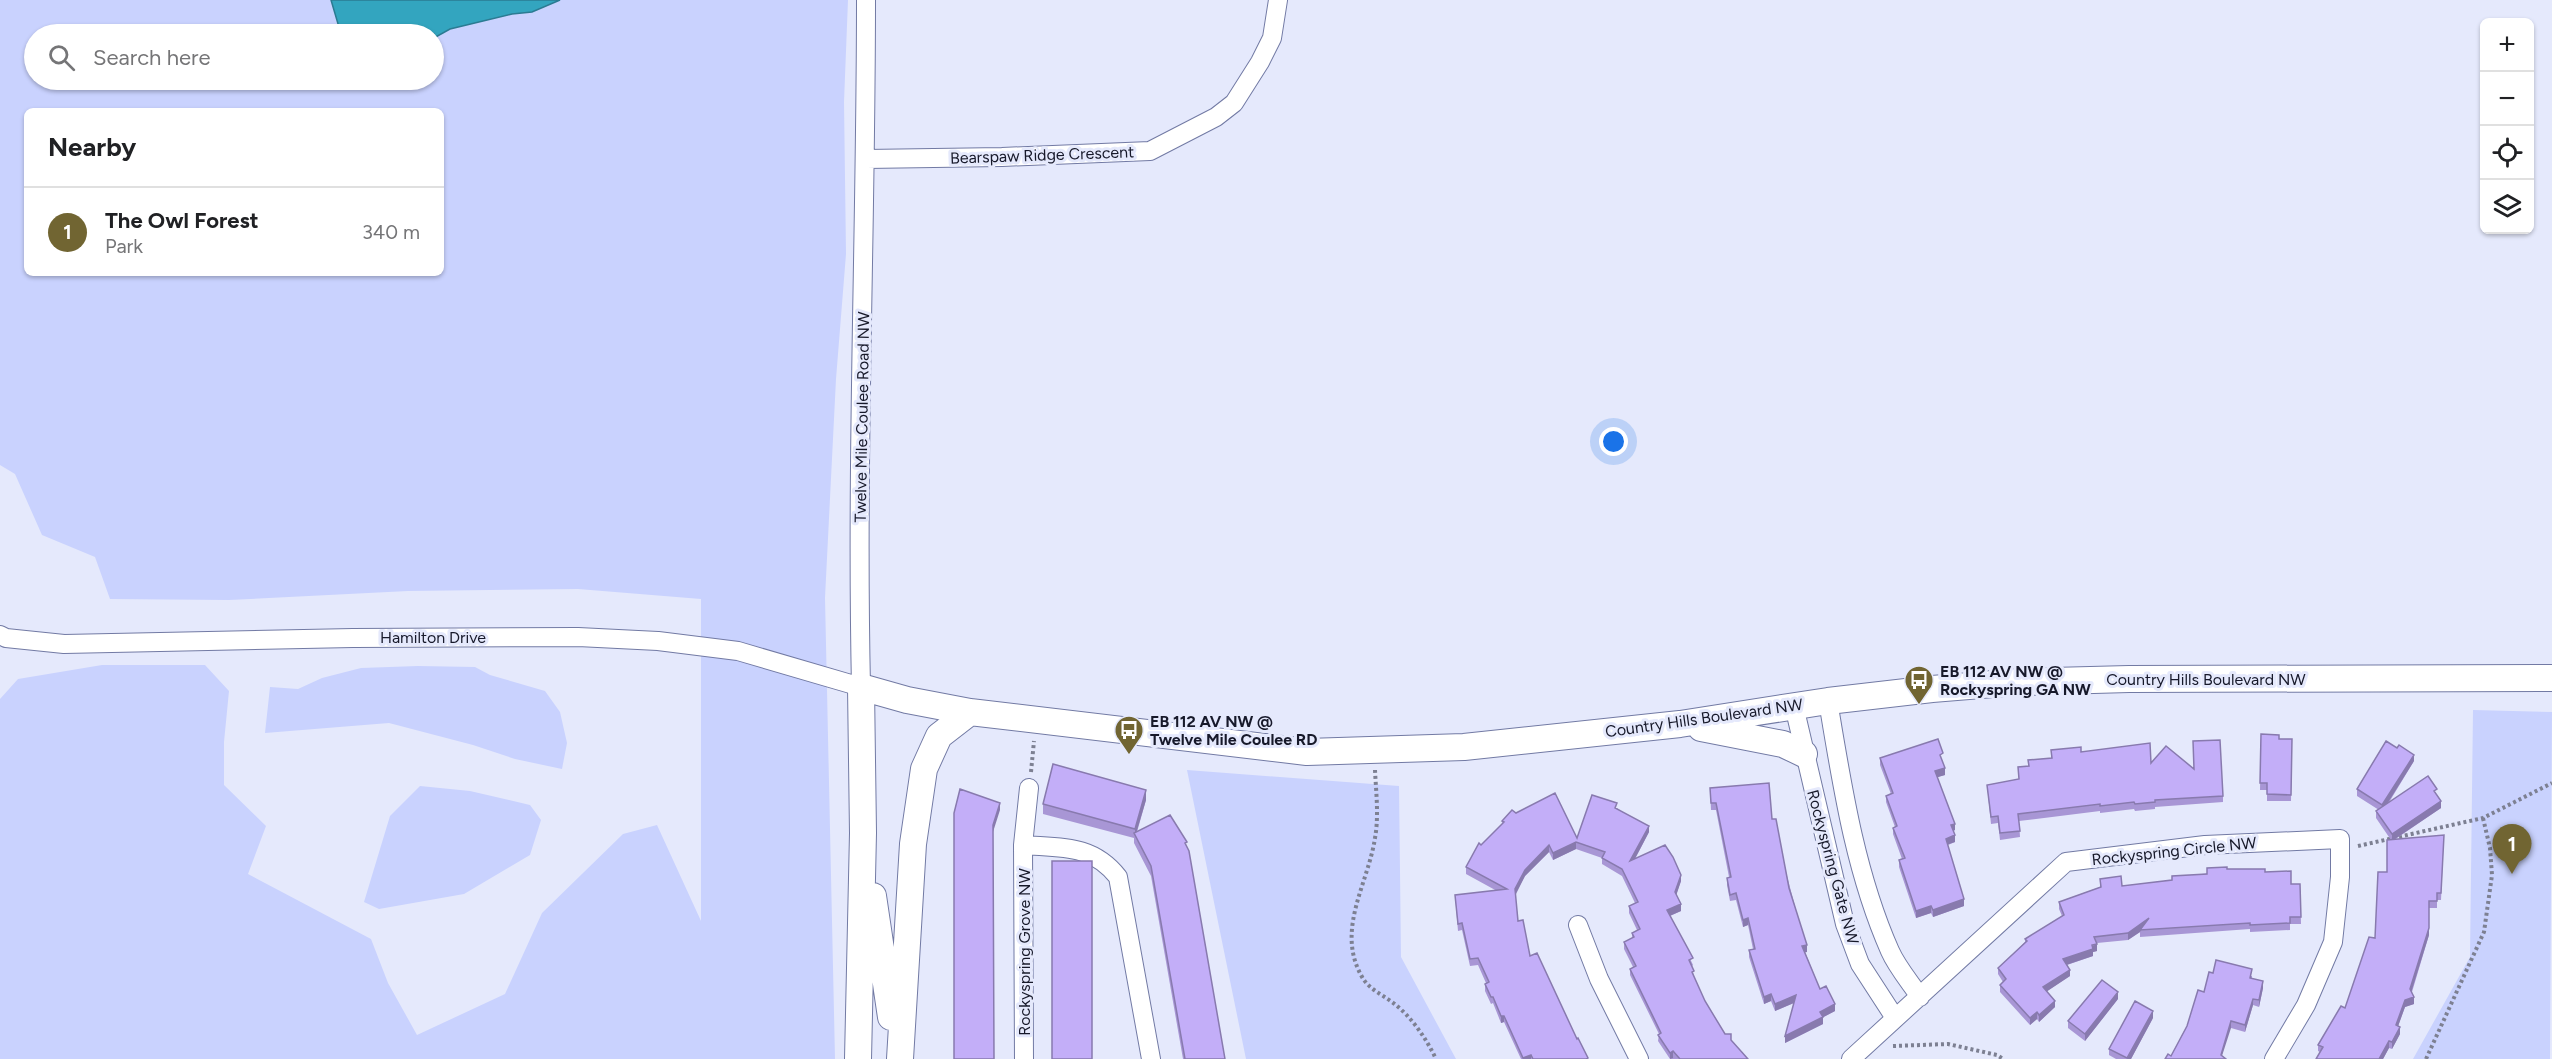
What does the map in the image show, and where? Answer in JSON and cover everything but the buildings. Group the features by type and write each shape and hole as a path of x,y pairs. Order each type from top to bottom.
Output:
{"main road":[{"name":"Country Hills Boulevard NW","path":"861,687 907,700 970,712 1258,748 1307,752 1464,747 1680,724 1828,701 1943,688 2128,679 2552,678"},
{"name":"Twelve Mile Coulee Road NW","path":"858,1059 863,833 861,687"},
{"path":"898,1059 909,896 924,769 939,736 970,712"},
{"path":"1680,724 1783,744 1804,754"},
{"name":"Twelve Mile Coulee Road NW","path":"863,833 898,1059"}],"street":[{"name":"Twelve Mile Coulee Road NW","path":"861,687 866,0"},
{"name":"Bearspaw Ridge Crescent","path":"866,159 1002,157 1150,151 1216,117 1234,103 1260,63 1272,38 1278,0"},
{"name":"Hamilton Drive","path":"0,635 6,638 64,644 353,638 579,637 658,640 738,651 861,687"},
{"name":"Rockyspring Gate NW","path":"1828,701 1847,814 1874,909 1891,953 1920,997"},
{"name":"Rockyspring Gate NW","path":"1794,706 1845,924 1860,964 1895,1018"},
{"name":"Rockyspring Grove NW","path":"1024,1059 1023,845 1029,788"},
{"name":"Rockyspring Circle NW","path":"1851,1059 2066,862 2205,845 2340,839 2340,851"},
{"name":"Rockyspring Grove NW","path":"1023,845 1080,849 1109,866 1118,877 1151,1059"},
{"path":"2274,1059 2306,1005 2332,942 2340,877 2340,851"},
{"path":"1578,925 1599,979 1639,1059"}],"path":[{"path":"1029,788 1037,720"},
{"path":"1375,751 1376,835 1352,919 1350,935 1354,956 1360,974 1370,988 1393,1002 1412,1021 1429,1044 1436,1059"},
{"path":"2340,851 2483,818 2552,783"},
{"path":"2426,1059 2484,932 2492,875 2490,848 2483,818"},
{"path":"1886,1046 1948,1044 1997,1055 2003,1059"}],"shaded area":[{"path":"0,0 848,0 844,102 846,254 836,379 825,598 835,1059 0,1059 0,699 18,679 102,665 205,665 229,691 224,742 224,785 266,826 248,874 371,939 388,983 417,1035 505,994 542,913 623,834 657,825 701,921 701,599 578,589 408,591 229,600 110,599 95,557 42,535 15,474 0,465"},
{"path":"331,0 560,0 532,12 512,14 444,32 444,24 338,24"},
{"path":"475,667 490,675 545,691 560,712 567,743 562,769 515,759 473,745 389,723 265,733 270,687 298,689 322,678 361,668"},
{"path":"2473,710 2552,712 2550,1059 2413,1059 2470,957"},
{"path":"1187,770 1399,786 1401,957 1456,1059 1246,1059"},
{"path":"420,786 470,791 530,805 541,820 530,855 464,894 379,909 364,902 390,816"}],"place":[{"name":"EB 112 AV NW @ Rockyspring GA NW","path":"1919,706"},
{"name":"EB 112 AV NW @ Twelve Mile Coulee RD","path":"1129,756"},
{"name":"The Owl Forest","path":"2512,874"}]}
